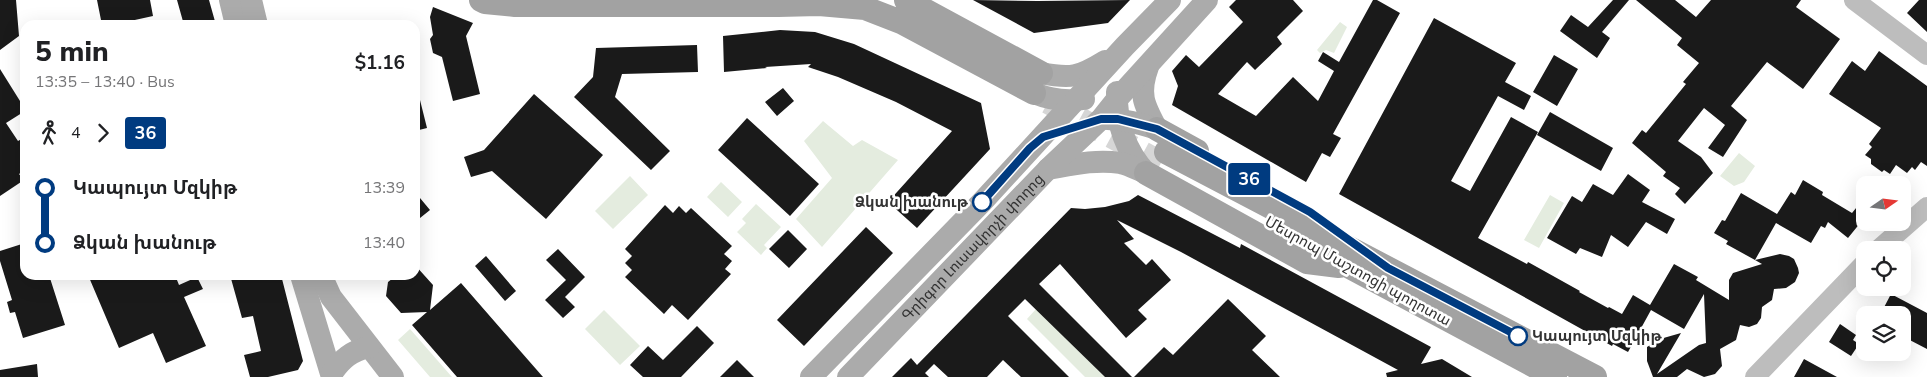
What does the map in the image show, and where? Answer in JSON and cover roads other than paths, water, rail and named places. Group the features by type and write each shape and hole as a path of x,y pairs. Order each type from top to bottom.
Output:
{"highway":[{"path":"481,0 515,5 819,4 865,8 901,22 1037,83"},
{"path":"906,0 1037,83"},
{"path":"1157,129 1310,212 1388,268"},
{"name":"Մեսրոպ Մաշտոցի պողոտա","path":"1158,163 1554,377"},
{"name":"Մեսրոպ Մաշտոցի պողոտա","path":"1158,163 1388,268 1596,377"}],"main road":[{"path":"230,0 235,20"},
{"path":"251,0 256,20"},
{"path":"1037,83 1059,77 1074,77 1091,70 1119,53 1170,0"},
{"path":"1113,105 1207,0"},
{"path":"1854,0 1927,56"},
{"path":"1113,105 1119,53"},
{"name":"Գրիգոր Լուսավորչի փողոց","path":"811,377 982,202 1119,53"},
{"path":"1148,65 1142,96 1157,129"},
{"path":"1037,83 1048,99 1066,111 1113,105 1157,129"},
{"path":"1036,143 1041,110 1037,83"},
{"path":"1066,111 1104,93 1113,105 1125,143 1134,160 1158,163"},
{"name":"Գրիգոր Լուսավորչի փողոց","path":"848,377 1048,169 1113,105"},
{"path":"1048,169 1063,142 1066,111"},
{"path":"1048,169 1082,163 1158,163"},
{"path":"1888,241 1927,207"},
{"path":"1755,377 1856,272"},
{"path":"303,280 332,375"},
{"path":"323,280 331,297 393,377"},
{"path":"332,375 344,357 368,347"}],"tunnel":[{"path":"1048,102 1161,163"}],"place":[{"name":"Ձկան խանութ","path":"982,202"},
{"name":"Կապույտ Մզկիթ","path":"1518,336"}]}
